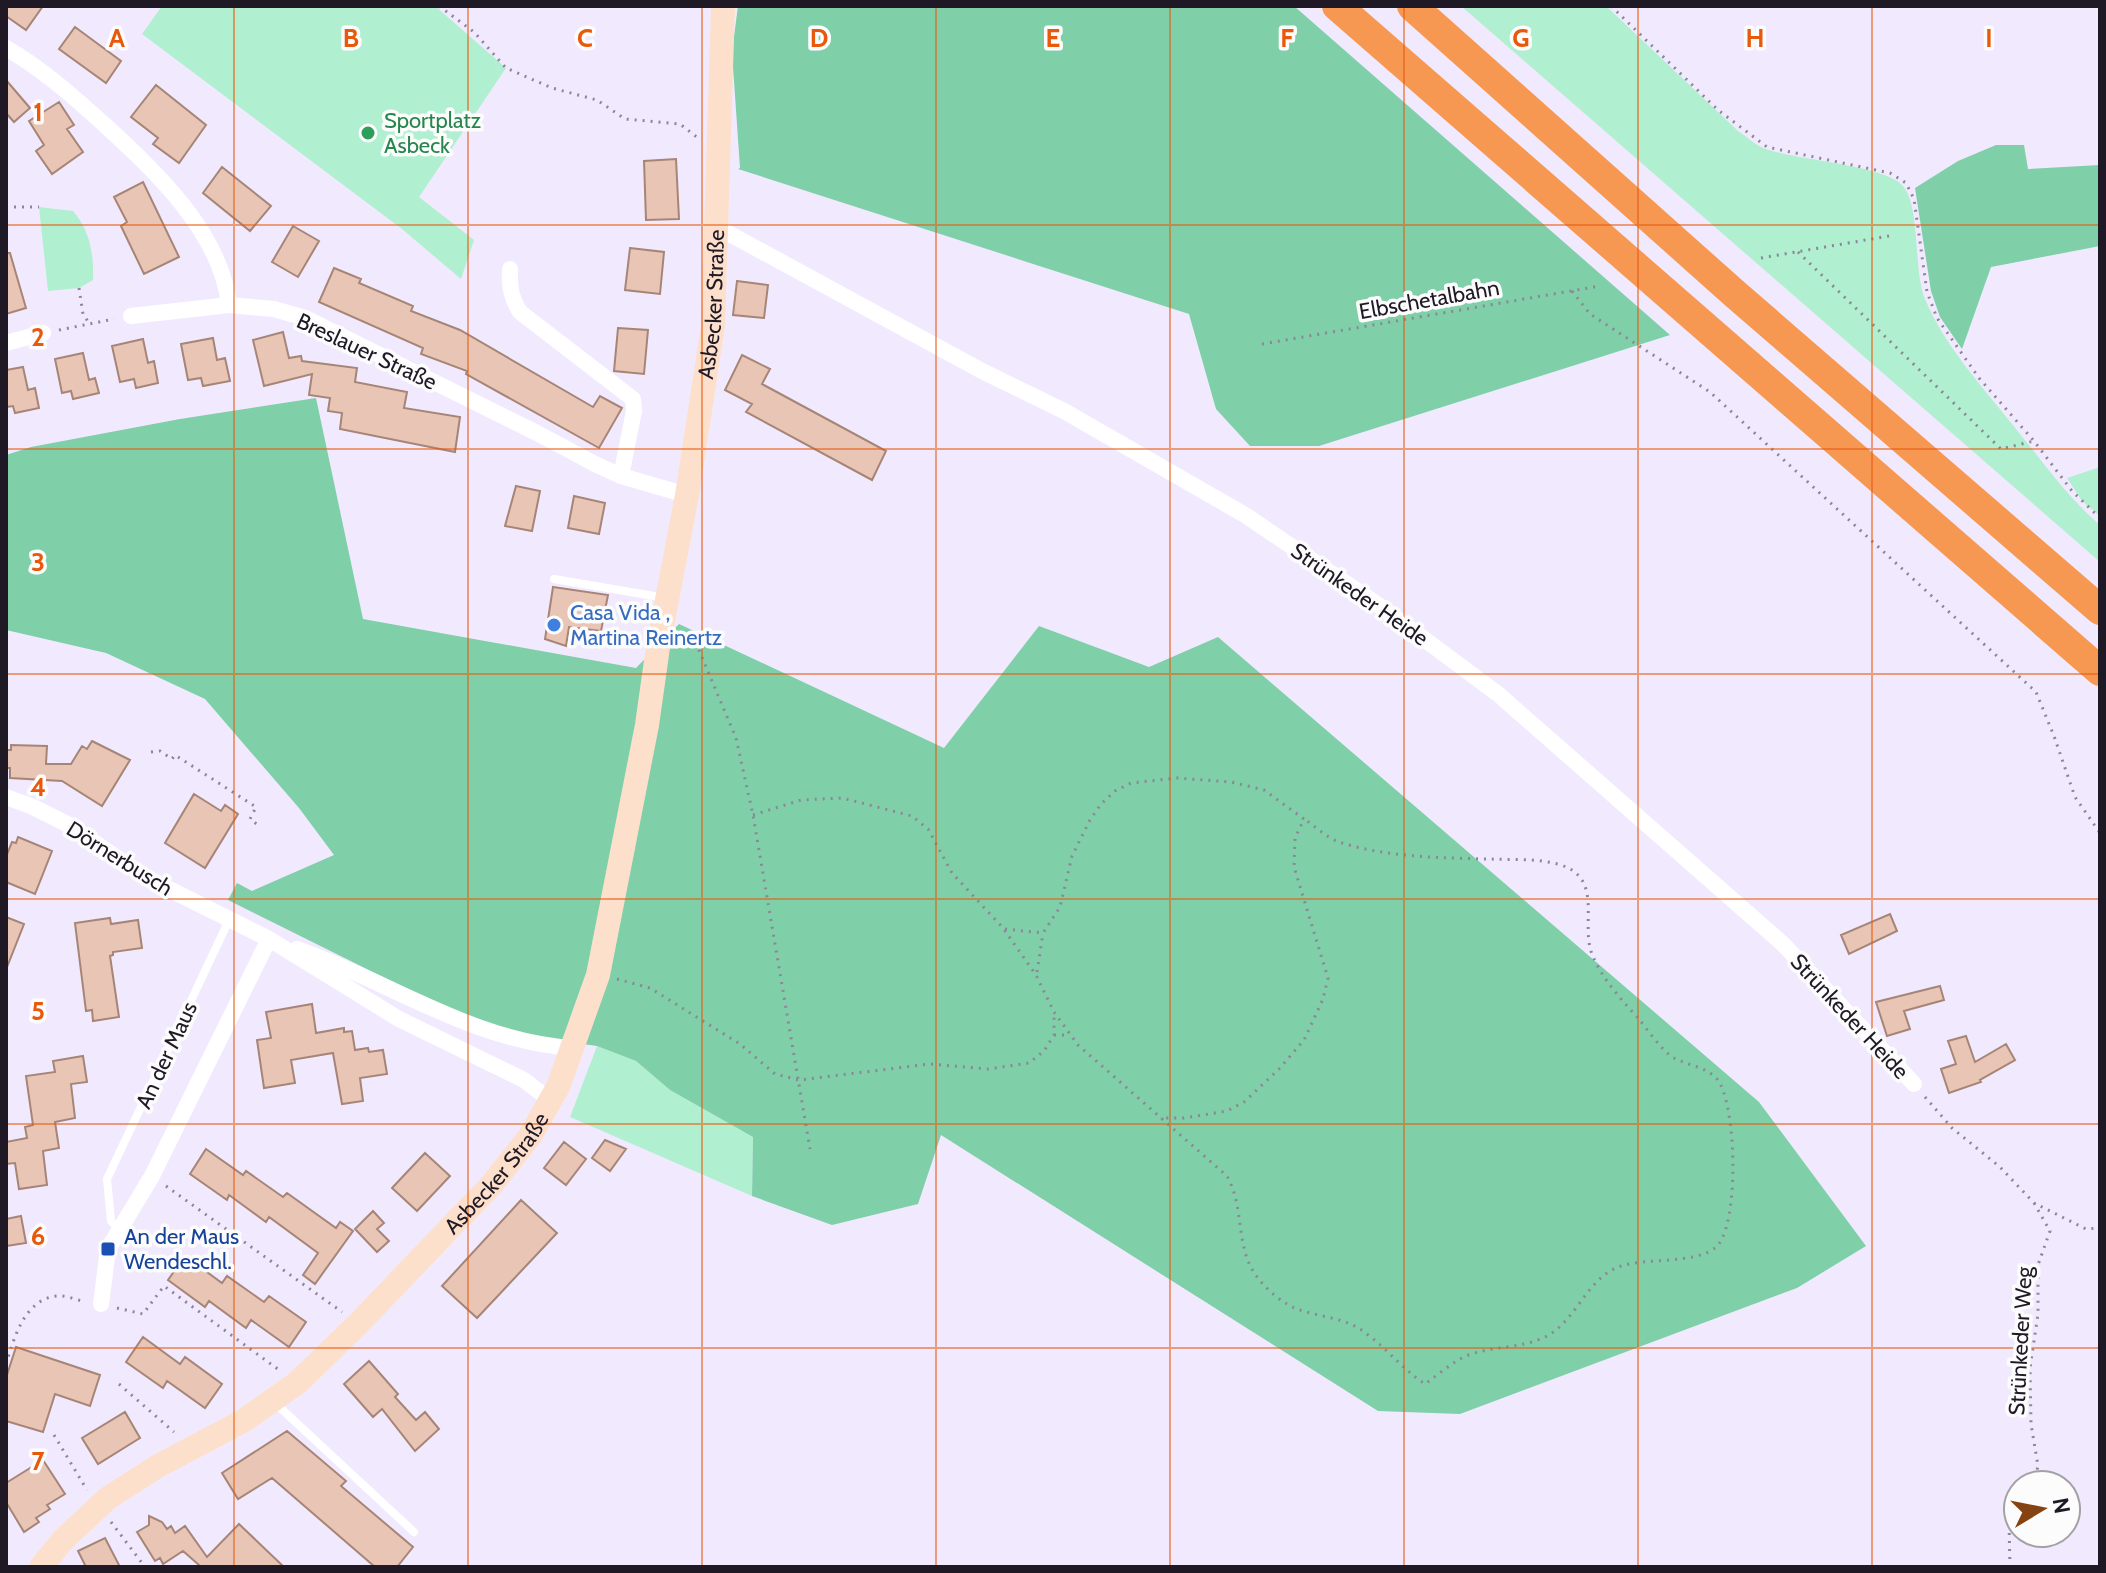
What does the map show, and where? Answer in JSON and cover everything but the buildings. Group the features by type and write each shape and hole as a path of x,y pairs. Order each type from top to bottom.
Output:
{"highway":[{"path":"1337,6 2100,671"},
{"path":"1412,6 1735,294 2100,610"}],"main road":[{"name":"Asbecker Straße","path":"41,1567 63,1540 99,1506 135,1480 243,1421 273,1401 297,1383 358,1324 493,1183 530,1136 574,1048 598,975 647,725 713,326 723,6"}],"street":[{"path":"6,48 66,89 164,179 213,254 227,290 229,305"},
{"name":"Strünkeder Heide","path":"717,227 982,371 1064,411 1245,515 1381,607 1498,694 1783,944 1914,1084"},
{"path":"510,269 509,286 520,312 633,399 634,411 621,476"},
{"name":"Breslauer Straße","path":"131,316 229,305 274,309 305,318 621,476 687,495"},
{"path":"6,343 43,333"},
{"name":"Dörnerbusch","path":"7,801 69,825 147,878 229,920"},
{"path":"229,920 467,1023 520,1040 574,1048"},
{"path":"269,939 399,1019 524,1080 550,1100"},
{"name":"An der Maus","path":"101,1304 108,1249 152,1176 269,939"}],"lane":[{"path":"554,579 665,609"},
{"name":"An der Maus","path":"120,1230 111,1221 107,1179 229,920"},
{"path":"273,1401 414,1532"}],"path":[{"path":"439,6 474,32 506,68 552,88 597,100 625,119 680,124 717,150"},
{"path":"1611,6 1742,130 1767,147 1890,173 1906,183 1914,199 1927,292 1937,318 1979,378 2034,441 2072,491 2100,518"},
{"path":"6,207 39,207"},
{"path":"1761,258 1889,236"},
{"path":"1798,252 2001,449 2034,441"},
{"name":"Elbschetalbahn","path":"1262,344 1600,286"},
{"path":"79,288 83,314 89,323"},
{"path":"1572,291 1590,314 1710,392 2036,692 2075,797 2100,833"},
{"path":"43,333 131,316"},
{"path":"665,609 696,643 736,738 753,815 810,1149"},
{"path":"151,752 160,751 172,759 175,755 256,807 250,819 258,825"},
{"path":"753,815 801,800 842,798 912,816 928,829 952,873 1003,928 1036,975 1054,1012 1078,1045 1227,1176 1235,1191 1251,1269 1263,1285 1296,1309 1339,1320 1362,1330 1404,1371 1425,1384 1461,1358 1547,1337 1562,1325 1604,1275 1620,1266 1713,1249 1718,1245 1729,1220 1734,1159 1731,1123 1719,1081 1698,1066 1672,1057 1608,983 1591,953 1587,888 1574,871 1560,865 1375,850 1336,842 1264,790 1231,782 1177,778 1131,783 1108,797 1090,820 1072,856 1060,907 1043,933 1036,975"},
{"path":"1160,1118 1184,1118 1227,1111 1244,1102 1304,1040 1323,999 1328,978 1294,867 1295,838 1304,819"},
{"path":"1003,928 1043,933"},
{"path":"598,975 650,988 740,1044 775,1074 799,1080 930,1064 988,1069 1029,1063 1044,1051 1054,1035 1054,1012"},
{"path":"1054,1035 1070,1035"},
{"path":"1914,1084 1952,1128 2000,1167 2034,1203 2086,1229 2100,1228"},
{"path":"152,1176 358,1324"},
{"name":"Strünkeder Weg","path":"2034,1203 2050,1231 2038,1265 2038,1314 2030,1368 2031,1424 2037,1469"},
{"path":"6,1364 18,1327 36,1305 56,1296 143,1314 164,1286 297,1383"},
{"path":"119,1384 192,1448"},
{"path":"54,1435 81,1482 145,1567"}],"green space":[{"name":"Sportplatz Asbeck","path":"162,6 435,6 506,68 419,197 474,240 461,279 402,229 142,34"},
{"path":"738,6 1294,6 1670,335 1319,446 1250,446 1216,409 1189,314 738,169 732,52"},
{"path":"1461,6 1606,6 1738,131 1756,144 1777,152 1879,173 1903,186 1909,196 1915,224 1921,287 1933,316 1976,379 2065,489 2100,525 2100,562"},
{"path":"1996,145 2024,145 2028,169 2100,165 2100,246 1991,267 1962,349 1940,317 1931,291 1915,188 1958,161"},
{"path":"39,207 73,211 79,218 90,243 93,280 79,288 48,291"},
{"path":"316,398 363,619 636,668 679,624 944,748 1039,626 1149,667 1218,637 1759,1102 1866,1246 1797,1288 1460,1414 1378,1411 941,1135 918,1204 832,1225 752,1196 753,1137 670,1090 636,1061 597,1046 506,1033 407,989 228,900 237,883 252,891 334,855 299,808 205,699 106,653 6,630 6,455 31,447 180,419"},
{"path":"2100,467 2100,516 2082,501 2067,478"},
{"path":"597,1046 636,1061 670,1090 753,1137 752,1196 570,1117"}],"place":[{"name":"Sportplatz Asbeck","path":"368,133"},
{"name":"Casa Vida , Martina Reinertz","path":"554,625"},
{"name":"An der Maus Wendeschl.","path":"108,1249"}]}
